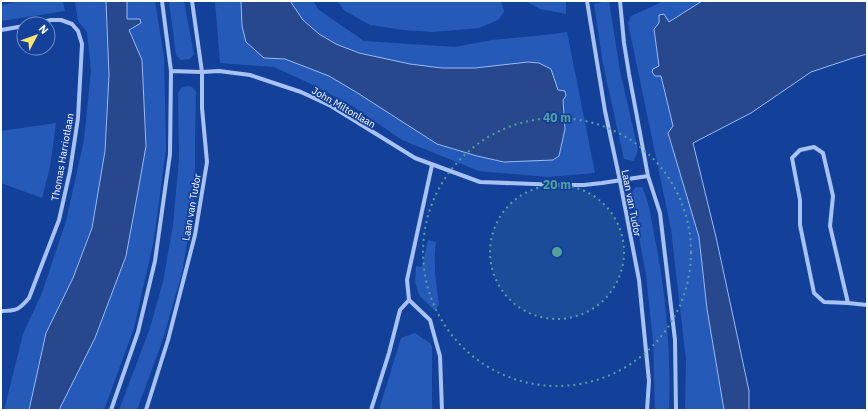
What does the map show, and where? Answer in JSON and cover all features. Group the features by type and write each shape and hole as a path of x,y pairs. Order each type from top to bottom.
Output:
{"street":[{"path":"112,410 138,332 155,262 170,154 171,71 162,1"},
{"name":"Laan van Tudor","path":"146,410 168,340 195,235 207,162 202,108 202,72 192,1"},
{"name":"Laan van Tudor","path":"587,1 605,111 639,280 649,381 647,410"},
{"path":"620,1 624,43 648,176 660,213 675,340 676,410"},
{"name":"Thomas Harriotlaan","path":"1,311 14,310 21,307 29,298 59,220 70,170 78,118 82,44 78,31 72,24 61,20 56,20"},
{"path":"1,30 16,27"},
{"name":"John Miltonlaan","path":"171,71 219,71 250,76 301,92 331,106 415,158 480,182 584,185 648,176"},
{"path":"848,303 830,226 833,196 823,153 814,147 800,150 792,158 800,200 800,225 814,294 824,302 867,305"},
{"path":"432,165 407,280 409,300 430,320 440,356 442,410"},
{"path":"371,410 389,353 400,310 409,300"}],"shaded area":[{"path":"21,1 63,1 65,11 33,16 16,16 16,19 1,21 1,5"},
{"path":"106,1 109,75 105,151 92,228 73,278 46,333 29,410 4,410 23,334 42,293 66,221 84,140 91,71 87,32 78,21 75,2"},
{"path":"106,1 127,1 127,19 140,19 141,23 129,30 142,60 146,146 126,256 95,338 59,410 29,410 46,333 73,278 92,228 105,151 109,75"},
{"path":"127,1 155,1 164,57 166,149 154,239 134,328 104,410 59,410 95,338 126,256 146,146 142,60 129,30 127,19"},
{"path":"169,1 184,1 194,54 190,59 181,60 176,55"},
{"path":"215,1 241,1 242,26 276,59 285,59 329,76 437,144 477,156 504,162 565,129 563,100 558,90 475,68 442,68 410,64 359,53 336,44 319,34 303,20 290,1 313,1 319,10 364,41 455,47 492,40 567,32 595,173 548,177 479,171 402,140 351,105 274,67 220,63"},
{"path":"241,1 290,1 303,20 319,34 336,44 359,53 410,64 442,68 475,68 528,62 539,63 551,69 558,90 565,91 566,96 563,100 565,129 559,156 553,160 504,162 477,156 437,144 329,76 285,59 264,58 246,42 242,26"},
{"path":"337,1 501,1 504,12 498,20 479,28 433,32 403,30 370,25 345,11"},
{"path":"526,1 566,1 566,14 540,9"},
{"path":"609,1 620,71 638,150 634,161 624,159 603,64 594,4"},
{"path":"664,1 702,1 668,22 673,126 699,237 707,309 724,410 685,410 686,360 671,229 628,23 631,16"},
{"path":"702,1 867,1 867,54 811,72 751,113 693,143 716,237 749,391 749,410 724,410 707,309 699,237 668,133 673,126 661,76 655,76 652,72 653,69 659,66 654,29 659,23 659,15 664,14 669,22"},
{"path":"188,86 192,87 196,92 195,194 182,273 163,339 137,410 119,410 150,328 163,282 173,225 179,159 178,93 181,88"},
{"path":"56,123 50,167 42,198 1,183 1,131"},
{"path":"636,187 642,187 648,204 662,277 667,322 669,410 655,410 653,341 646,275 631,193"},
{"path":"428,240 436,242 435,266 439,305 434,310 419,295 415,282 416,266 422,267"},
{"path":"415,333 430,343 432,347 432,410 379,410 401,338"}]}
